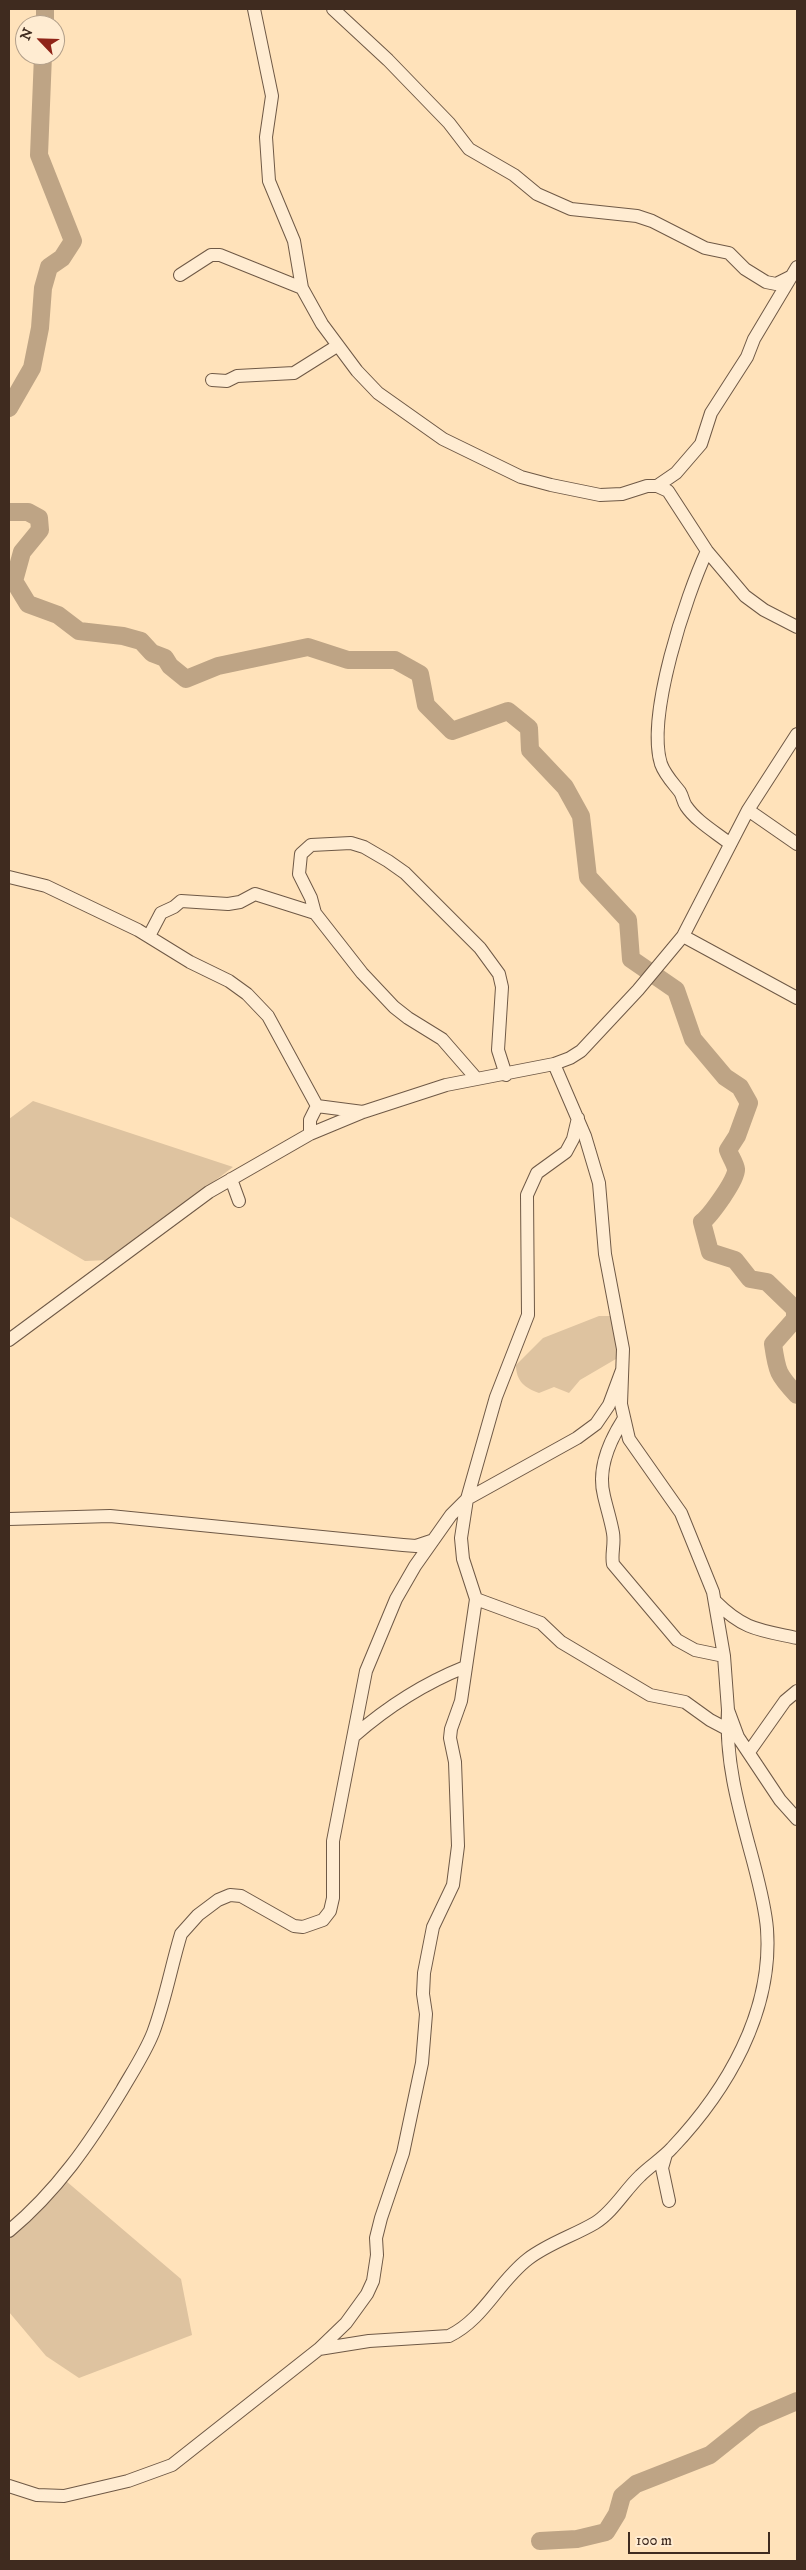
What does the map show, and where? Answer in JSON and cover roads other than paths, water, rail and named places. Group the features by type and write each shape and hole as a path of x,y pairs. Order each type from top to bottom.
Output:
{"street":[{"path":"254,9 272,96 266,137 269,181 294,241 302,288 337,346 378,393 443,439 497,467 550,485 600,495 622,494 647,486 657,486 668,491 677,502 707,551 746,596 764,610 797,626"},
{"path":"333,9 388,60 443,116 469,150 505,170 543,197 571,209 637,216 652,221 705,248 729,253 745,269 766,282 776,284 793,272"},
{"path":"180,275 211,255 220,254 302,288"},
{"path":"657,486 676,474 701,444 711,413 746,357 754,339 793,272"},
{"path":"212,380 227,380 237,376 294,373 337,346"},
{"path":"707,551 689,595 665,678 659,714 659,756 666,775 682,795 685,806 729,843"},
{"path":"9,1340 209,1192 310,1134 363,1112 446,1085 476,1078 506,1075 554,1064 570,1058 581,1051 667,958 683,936 729,843 797,734"},
{"path":"748,810 797,844"},
{"path":"476,1078 442,1039 394,1007 362,973 315,913 311,898 299,874 301,854 311,845 351,843 364,847 405,873 480,948 498,974 502,986 498,1050 506,1075"},
{"path":"9,877 46,886 149,936 190,962 228,981 258,1005 275,1026 318,1106"},
{"path":"149,936 161,913 186,900 228,904 240,902 255,894 315,913"},
{"path":"683,936 797,998"},
{"path":"319,2349 369,2341 449,2336 460,2330 480,2312 512,2272 541,2250 596,2222 640,2175 666,2154 694,2123 731,2072 746,2039 763,1983 767,1929 759,1885 737,1800 727,1729 728,1710 724,1656 716,1602 681,1514 629,1439 623,1420 623,1350 604,1254 599,1183 578,1118 554,1064"},
{"path":"318,1106 363,1112"},
{"path":"310,1134 310,1120 318,1106"},
{"path":"9,2486 36,2495 64,2496 116,2484 172,2465 319,2349 346,2323 367,2294 373,2281 377,2255 376,2238 403,2153 415,2104 422,2063 426,2014 423,1994 424,1973 433,1927 453,1885 458,1846 455,1762 450,1738 454,1719 462,1701 465,1667 476,1599 463,1558 461,1538 467,1499 496,1397 528,1315 527,1195 537,1173 566,1152 573,1139 578,1118"},
{"path":"231,1179 239,1201"},
{"path":"9,2232 67,2174 91,2141 145,2051 153,2033 181,1934 189,1924 218,1900 230,1895 242,1896 294,1926 303,1927 323,1920 330,1910 333,1898 333,1841 366,1671 396,1599 431,1541 451,1515 467,1499 577,1438 596,1424 608,1405 622,1370"},
{"path":"623,1420 608,1450 602,1476 603,1495 614,1539 613,1564 677,1640 695,1650 724,1656"},
{"path":"9,1519 110,1516 403,1546 416,1546 431,1541"},
{"path":"476,1599 541,1623 561,1642 650,1695 685,1702 710,1720 727,1729"},
{"path":"716,1602 740,1624 754,1629 797,1638"},
{"path":"354,1736 369,1723 424,1686 465,1667"},
{"path":"749,1752 785,1701 797,1691"},
{"path":"728,1710 738,1736 780,1800 797,1819"},
{"path":"666,2154 662,2168 668,2201"}],"waterway":[{"path":"45,9 45,15"},
{"path":"9,408 32,368 40,328 43,288 49,267 62,258 73,241 39,155 43,65"},
{"path":"9,512 28,512 39,518 40,530 22,552 14,581 28,604 58,615 79,631 123,636 141,641 152,653 165,658 170,666 186,679 218,666 308,647 348,660 395,660 420,674 426,705 452,731 508,711 529,728 530,750 565,787 581,816 588,877 628,920 631,959 676,990 693,1039 725,1077 740,1087 749,1103 737,1136 728,1150 736,1169 733,1180 723,1197 702,1222 710,1252 735,1260 750,1279 767,1282 795,1309 795,1319 773,1344 779,1372 797,1395"},
{"path":"540,2541 577,2539 606,2532 617,2514 622,2496 636,2484 710,2455 755,2419 797,2401"}]}
